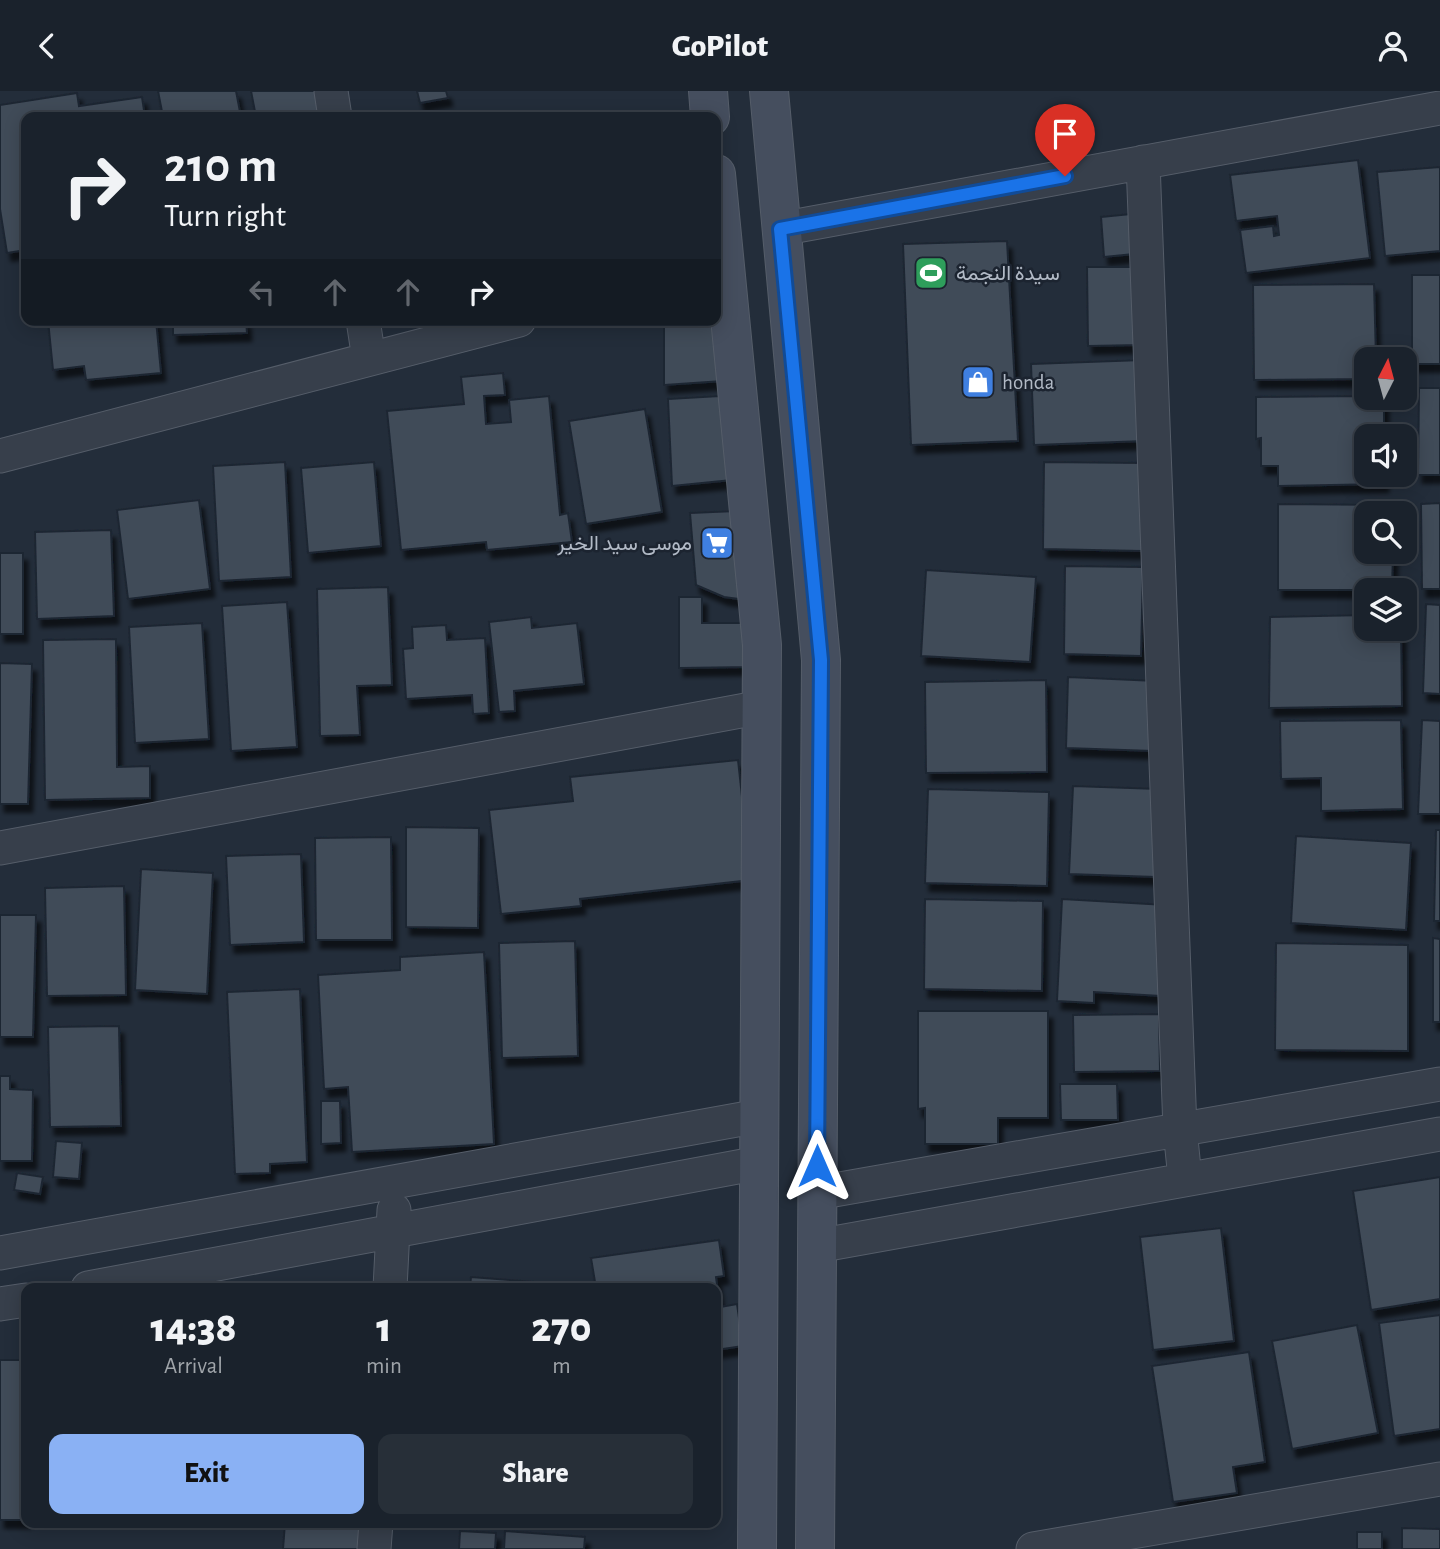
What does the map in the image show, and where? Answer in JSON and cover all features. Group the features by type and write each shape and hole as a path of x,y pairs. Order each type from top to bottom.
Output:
{"main road":[{"path":"708,91 710,112"},
{"path":"769,91 821,660 815,1549"},
{"path":"721,277 762,645 757,1549"}],"street":[{"path":"331,91 334,112"},
{"path":"780,229 1440,108"},
{"path":"1143,162 1180,1129 1185,1179"},
{"path":"364,326 369,359"},
{"path":"0,456 496,326"},
{"path":"0,848 762,707"},
{"path":"817,1193 1440,1084"},
{"path":"0,1253 759,1116"},
{"path":"817,1246 1440,1134"},
{"path":"115,1283 759,1163"},
{"path":"390,1283 396,1181"},
{"path":"0,1304 21,1301"},
{"path":"1033,1549 1162,1538 1440,1479"},
{"path":"374,1549 376,1528"}],"building":[{"path":"158,91 236,91 240,112 162,112"},
{"path":"251,91 324,91 328,112 255,112"},
{"path":"417,91 446,91 448,98 420,103"},
{"path":"77,93 79,106 142,97 144,112 21,112 21,251 7,253 0,209 0,105"},
{"path":"1358,160 1370,258 1246,273 1240,230 1273,226 1274,236 1279,235 1277,216 1236,221 1230,175"},
{"path":"1440,167 1440,251 1385,256 1377,172"},
{"path":"1131,214 1134,254 1104,257 1101,217"},
{"path":"1007,241 1018,441 911,445 903,244"},
{"path":"1087,267 1139,267 1140,345 1088,346"},
{"path":"1412,275 1440,275 1440,364 1418,364 1418,347 1412,347"},
{"path":"1374,284 1376,347 1354,347 1354,379 1254,380 1253,285"},
{"path":"49,326 157,326 161,373 86,380 84,366 53,370"},
{"path":"173,326 246,326 247,333 173,335"},
{"path":"716,326 723,381 664,385 664,327"},
{"path":"1143,360 1145,441 1034,445 1031,364"},
{"path":"503,373 505,395 484,396 486,424 511,422 509,400 549,396 560,515 568,513 572,542 487,550 486,542 401,550 387,411 464,404 461,377"},
{"path":"1419,388 1440,388 1440,475 1418,475"},
{"path":"720,396 732,480 672,486 668,399"},
{"path":"1354,396 1354,410 1384,410 1384,424 1354,424 1354,485 1278,486 1278,466 1261,466 1261,438 1256,439 1256,397"},
{"path":"645,409 662,512 586,524 569,421"},
{"path":"285,462 291,577 219,581 213,466"},
{"path":"374,462 381,546 308,553 301,468"},
{"path":"1044,462 1143,463 1142,551 1043,549"},
{"path":"199,500 210,589 128,599 117,510"},
{"path":"1440,503 1440,589 1422,589 1421,504"},
{"path":"1278,504 1354,505 1354,564 1393,564 1392,578 1354,578 1354,590 1278,590"},
{"path":"736,511 739,599 724,597 696,585 690,513"},
{"path":"111,530 114,616 37,619 35,532"},
{"path":"0,553 23,553 23,634 0,634"},
{"path":"1065,566 1143,567 1141,656 1064,654"},
{"path":"926,570 1036,577 1030,662 921,656"},
{"path":"388,587 392,685 357,686 360,735 320,736 317,589"},
{"path":"679,597 702,597 702,623 750,623 750,667 679,668"},
{"path":"287,602 297,747 231,751 222,606"},
{"path":"1426,604 1440,605 1440,694 1423,693"},
{"path":"1354,615 1354,641 1401,641 1402,706 1269,708 1270,617"},
{"path":"531,617 532,628 577,623 584,684 514,691 515,711 499,712 489,622"},
{"path":"202,623 209,739 135,743 129,627"},
{"path":"446,625 447,640 485,638 489,713 473,714 472,695 406,699 403,649 413,648 412,627"},
{"path":"116,639 117,767 150,766 150,798 45,800 43,640"},
{"path":"0,663 32,664 28,804 0,804"},
{"path":"1068,677 1156,681 1153,751 1066,748"},
{"path":"1046,680 1047,772 926,773 925,682"},
{"path":"1401,720 1403,809 1321,811 1321,778 1281,779 1280,721"},
{"path":"1422,720 1440,721 1440,814 1418,814"},
{"path":"738,760 751,880 580,899 581,906 501,914 489,810 573,801 570,777"},
{"path":"1073,786 1159,789 1156,877 1069,874"},
{"path":"928,789 1049,792 1047,886 925,883"},
{"path":"406,827 479,828 478,928 406,927"},
{"path":"1436,830 1440,830 1440,921 1434,921"},
{"path":"1296,836 1411,843 1406,930 1291,923"},
{"path":"391,837 392,940 316,940 315,838"},
{"path":"301,854 304,942 230,945 226,856"},
{"path":"141,869 213,873 207,994 135,990"},
{"path":"124,886 126,995 47,996 45,888"},
{"path":"925,899 1043,901 1042,991 924,989"},
{"path":"1062,899 1166,905 1161,996 1094,992 1094,1003 1057,1001"},
{"path":"0,915 36,915 33,1037 0,1037"},
{"path":"1433,938 1440,939 1440,1022 1433,1022"},
{"path":"575,941 578,1056 502,1058 499,943"},
{"path":"1276,943 1408,945 1408,1051 1275,1050"},
{"path":"484,952 494,1144 352,1152 348,1087 324,1089 318,975 400,970 400,957"},
{"path":"300,989 307,1162 270,1164 270,1173 235,1174 227,992"},
{"path":"918,1011 1048,1011 1048,1118 998,1118 998,1144 925,1144 925,1108 918,1109"},
{"path":"1159,1014 1160,1071 1074,1072 1073,1015"},
{"path":"119,1026 121,1126 50,1127 48,1027"},
{"path":"0,1076 10,1076 10,1089 33,1090 32,1161 0,1161"},
{"path":"1060,1084 1117,1084 1118,1120 1061,1120"},
{"path":"321,1101 340,1101 341,1143 321,1144"},
{"path":"56,1141 82,1143 79,1179 53,1177"},
{"path":"17,1173 43,1177 40,1194 14,1190"},
{"path":"1440,1177 1440,1299 1371,1310 1353,1191"},
{"path":"1221,1228 1234,1341 1153,1350 1140,1237"},
{"path":"719,1240 724,1276 716,1277 717,1283 595,1283 591,1258"},
{"path":"471,1277 546,1283 470,1283"},
{"path":"737,1304 743,1346 721,1349 721,1307"},
{"path":"1440,1315 1440,1429 1394,1436 1379,1323"},
{"path":"1357,1325 1378,1433 1292,1449 1272,1341"},
{"path":"1249,1352 1265,1462 1233,1467 1237,1493 1173,1502 1152,1366"},
{"path":"0,1360 21,1360 21,1520 0,1520"},
{"path":"285,1528 368,1528 366,1549 283,1549"},
{"path":"1402,1528 1440,1529 1440,1549 1402,1549"},
{"path":"460,1531 496,1533 495,1549 459,1549"},
{"path":"505,1531 585,1537 584,1549 504,1549"},
{"path":"1357,1532 1382,1532 1382,1549 1357,1549"}],"place":[{"name":"سيدة النجمة","path":"931,273"},
{"name":"honda","path":"978,382"},
{"name":"موسى سيد الخير","path":"717,543"}],"route":[{"path":"817,1166 821,660 780,229 1065,176"}]}
